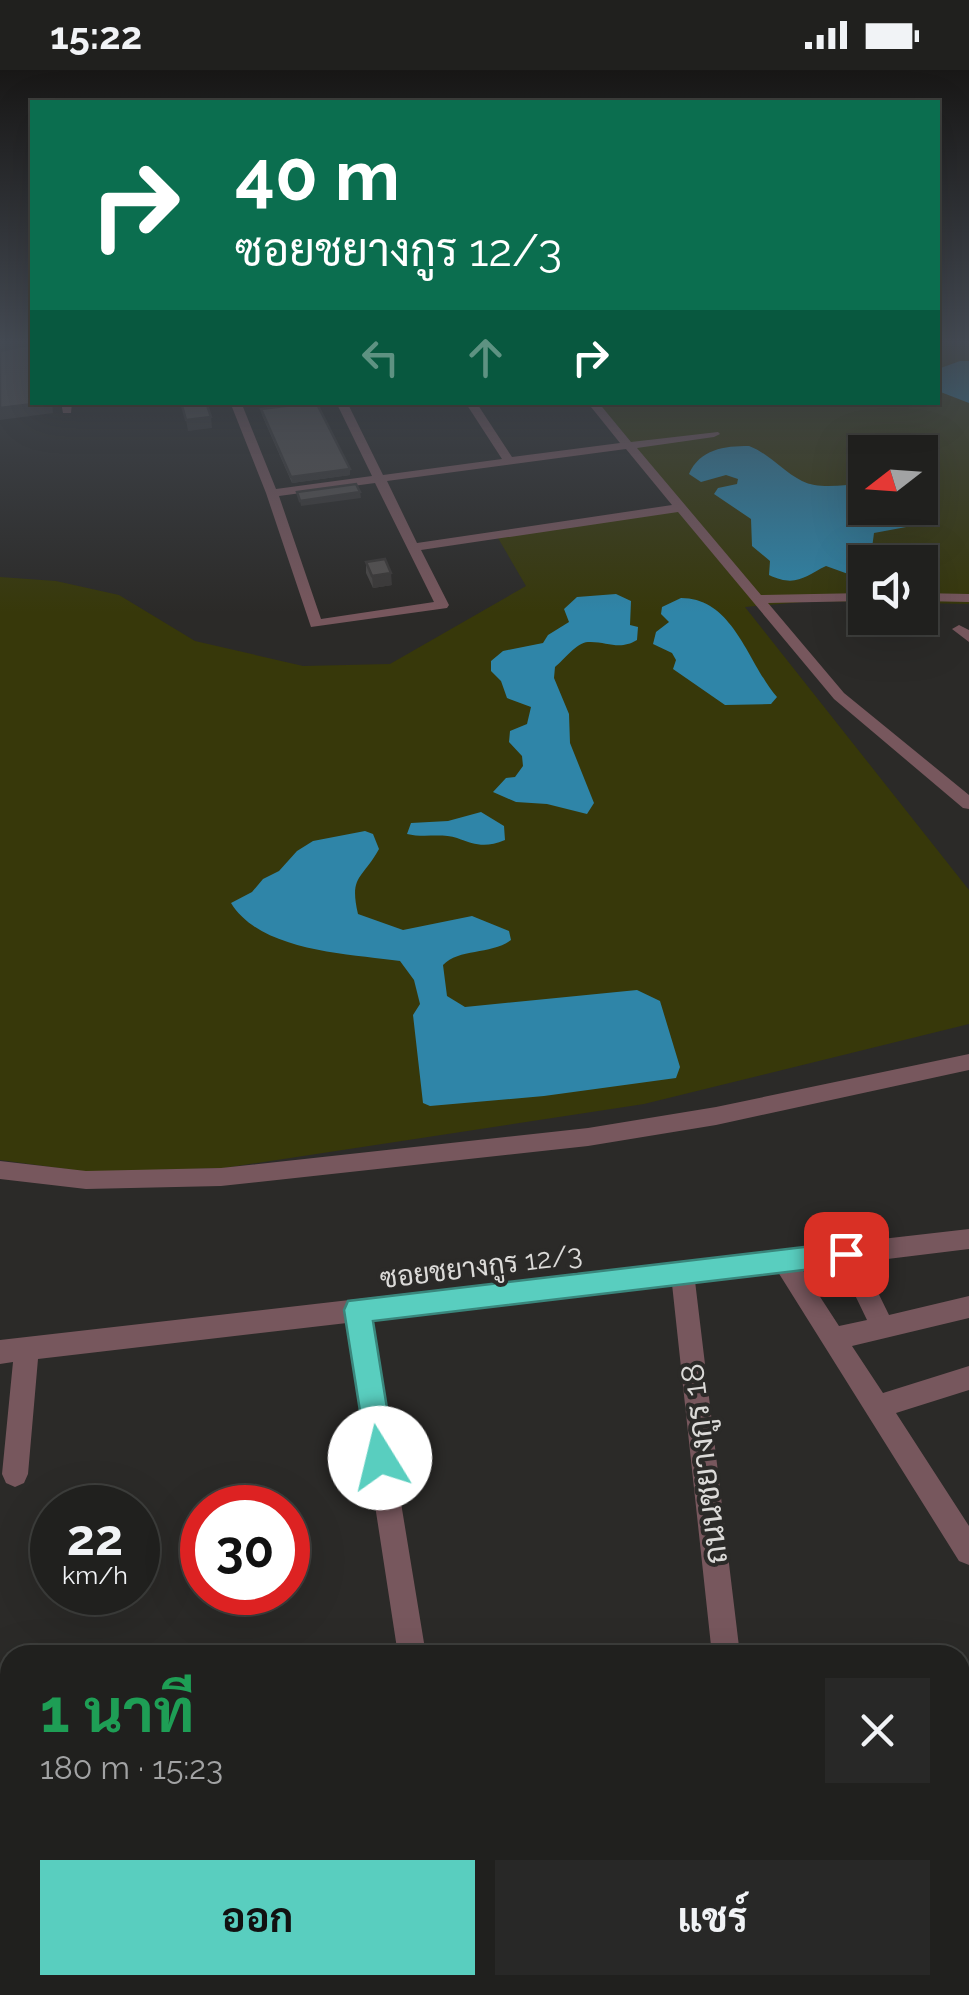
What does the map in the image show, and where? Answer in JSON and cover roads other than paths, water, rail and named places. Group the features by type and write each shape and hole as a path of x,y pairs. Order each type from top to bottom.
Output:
{"street":[{"path":"248,433 316,624 442,606 356,433"},
{"path":"490,433 508,460"},
{"path":"617,433 840,696 962,788 969,804"},
{"path":"272,493 714,434"},
{"path":"414,547 679,508"},
{"path":"756,599 848,596"},
{"path":"938,597 969,598"},
{"path":"0,1170 86,1180 186,1180 549,1141 716,1116 969,1062"},
{"name":"ซอยชยางกูร 12/3","path":"0,1352 969,1240"},
{"path":"846,1254 883,1327"},
{"path":"784,1261 969,1551"},
{"name":"ถนนชยางกูร 18","path":"682,1273 725,1645"},
{"path":"834,1339 969,1307"},
{"path":"358,1310 410,1645"},
{"path":"15,1474 27,1348"},
{"path":"878,1406 969,1378"}],"water":[{"path":"749,446 809,484 848,485 848,525 917,525 874,533 872,545 848,545 848,574 826,566 793,581 778,579 769,575 770,561 752,546 751,519 714,494 718,488 737,484 738,479 726,475 701,482 689,474 706,454"},
{"path":"616,594 631,601 630,625 638,627 637,640 619,645 584,643 555,667 554,678 569,714 570,743 594,803 587,814 547,804 516,802 493,792 506,778 515,777 523,766 522,756 509,742 510,731 527,724 531,707 507,698 501,681 491,671 491,661 503,651 543,643 548,635 569,622 564,609 577,597"},
{"path":"681,598 699,601 727,621 777,697 771,704 725,705 673,669 676,660 672,653 653,644 656,632 669,622 661,614 662,607"},
{"path":"481,812 504,826 505,840 481,845 451,837 407,834 411,823 448,821"},
{"path":"365,831 373,834 379,849 356,884 358,914 403,930 472,916 509,931 511,940 503,945 458,956 443,965 447,996 465,1007 637,990 660,1001 680,1067 676,1078 544,1096 430,1106 423,1103 413,1015 420,1004 414,980 400,961 284,941 263,932 231,903 252,892 313,841"}]}
